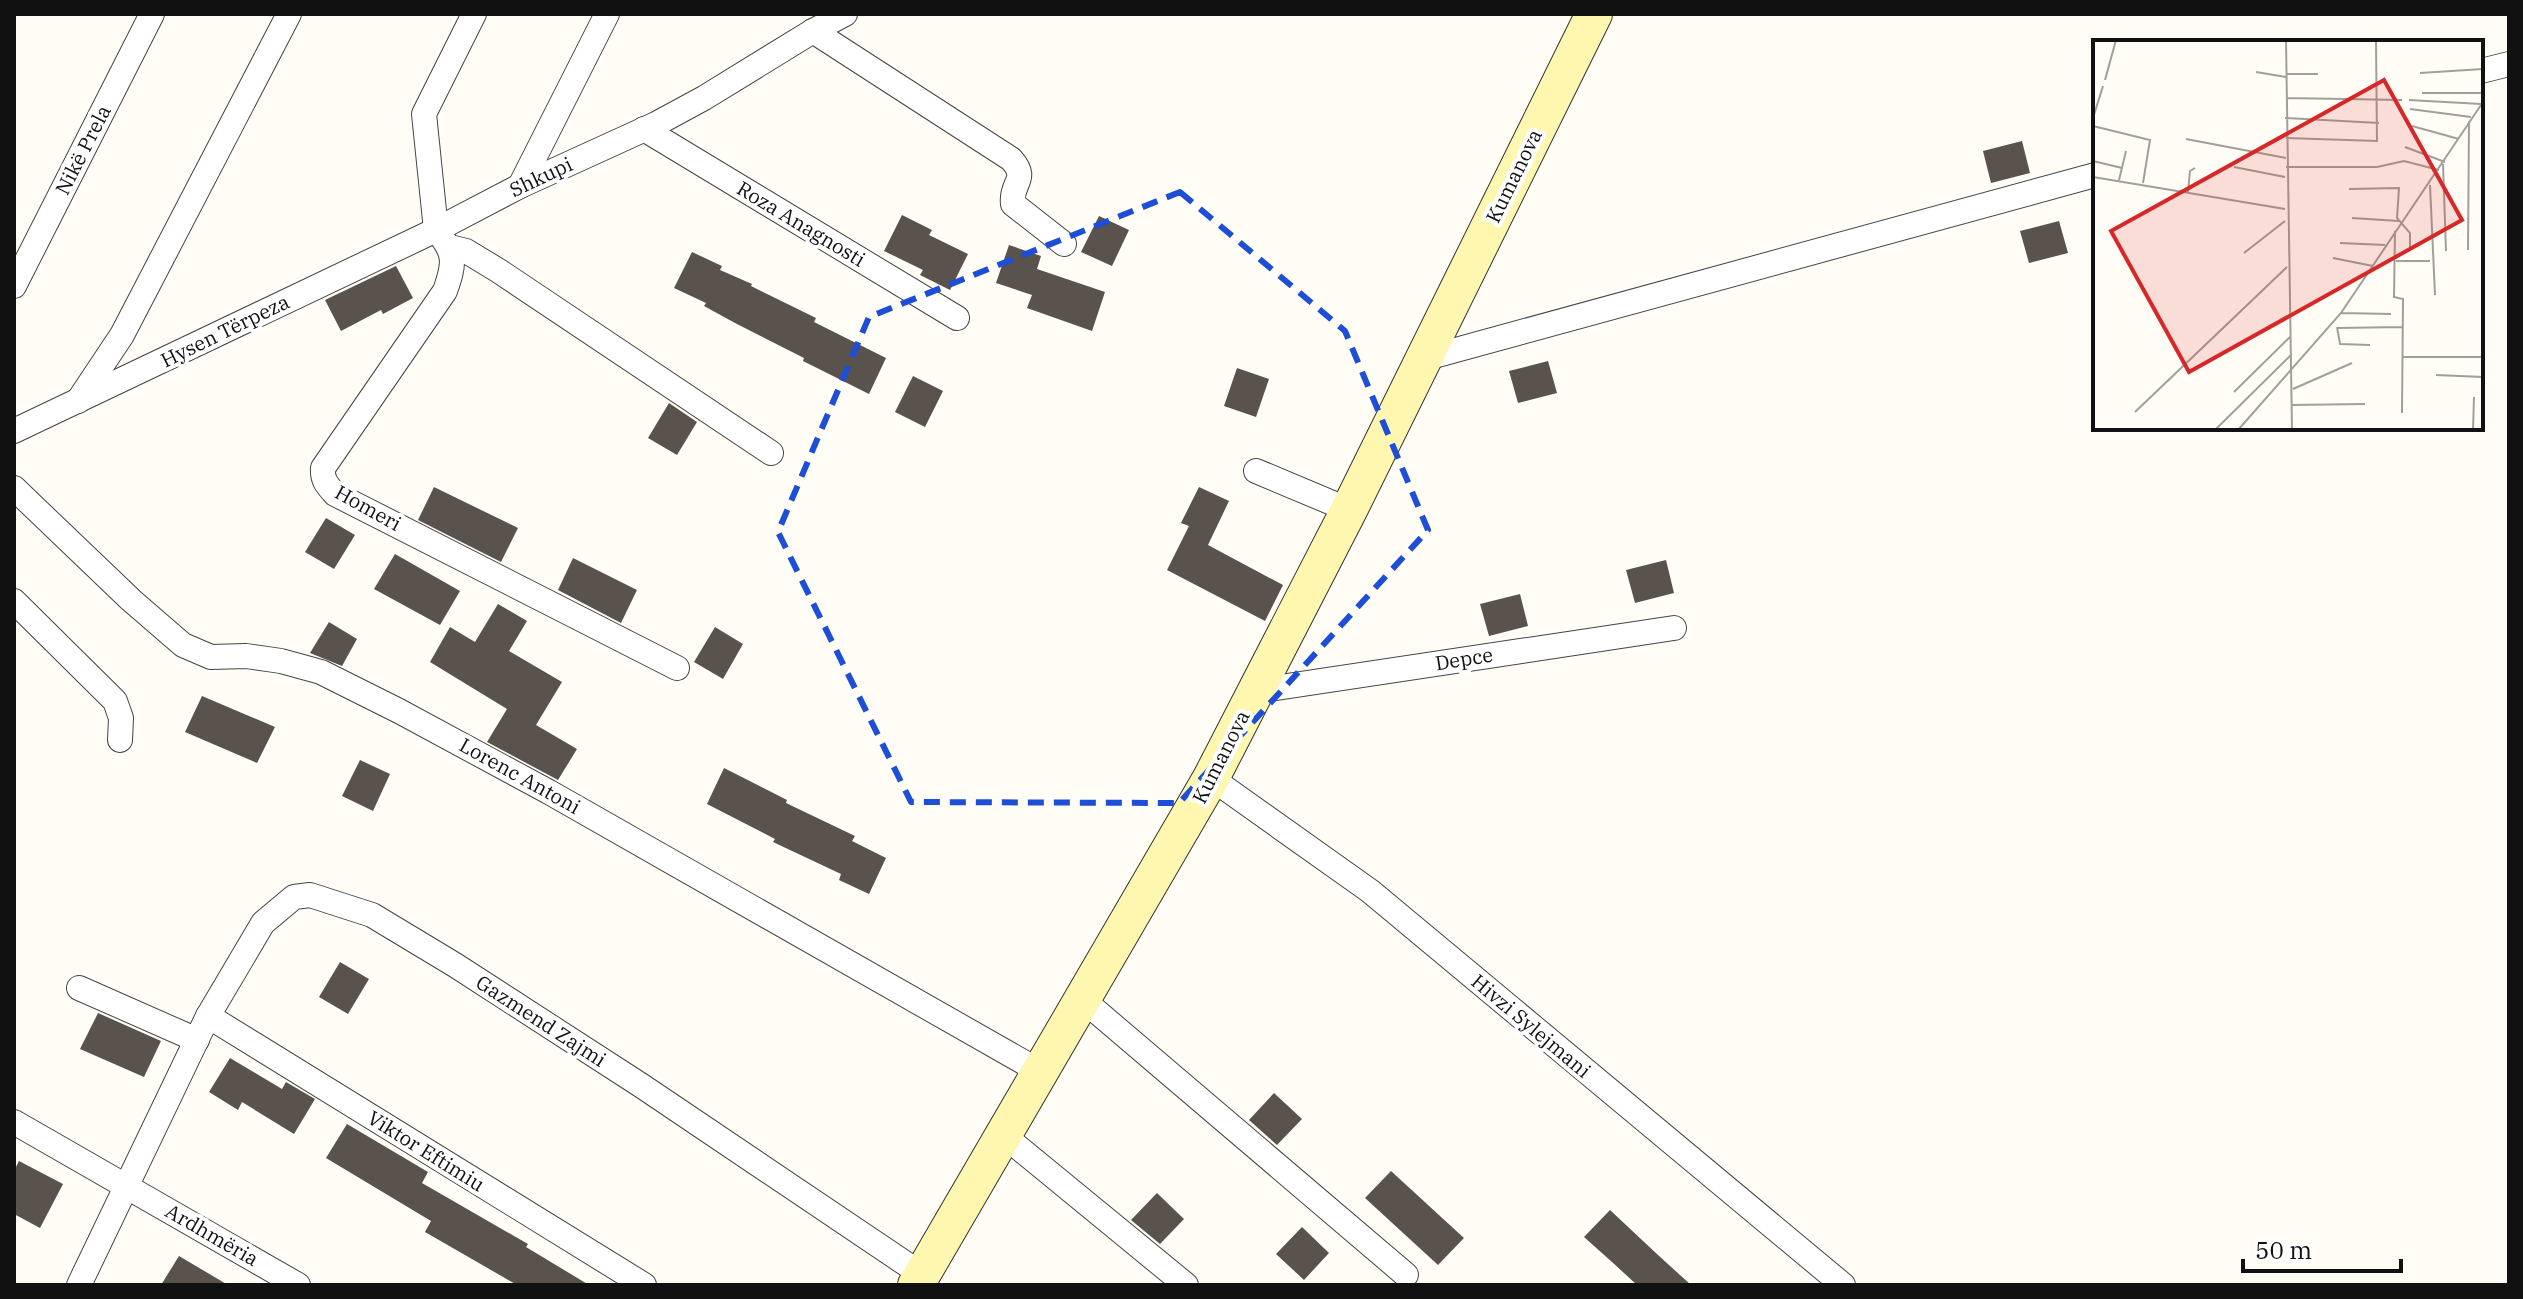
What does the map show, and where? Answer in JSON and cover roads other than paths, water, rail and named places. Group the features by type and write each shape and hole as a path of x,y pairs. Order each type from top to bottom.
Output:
{"main road":[{"name":"Kumanova","path":"918,1280 1211,778 1349,510 1594,14"}],"street":[{"name":"Nikë Prela","path":"14,286 152,14"},
{"path":"78,401 122,335 289,14"},
{"path":"474,14 424,114 443,239 499,271 771,453"},
{"path":"520,186 607,14"},
{"name":"Shkupi","path":"443,239 520,186 704,98 845,14"},
{"path":"813,31 1011,159 1019,168 1020,178 1011,194 1013,204 1064,244"},
{"path":"2483,70 2509,64"},
{"name":"Roza Anagnosti","path":"644,129 957,318"},
{"path":"1423,359 2093,176"},
{"name":"Hysen Tërpeza","path":"14,431 443,239"},
{"name":"Homeri","path":"443,239 453,268 445,291 323,468 322,477 326,485 335,494 677,668"},
{"path":"1256,471 1349,510"},
{"name":"Lorenc Antoni","path":"14,488 120,590 183,645 211,657 258,658 321,672 549,792 1039,1071"},
{"path":"14,601 115,701 121,718 120,740"},
{"name":"Depce","path":"1255,691 1674,628"},
{"name":"Hivzi Sylejmani","path":"1211,778 1370,891 1831,1281"},
{"name":"Gazmend Zajmi","path":"79,1285 208,1016 263,923 294,897 310,895 372,915 455,965 642,1086 918,1280"},
{"path":"79,988 197,1040"},
{"path":"1082,999 1406,1275"},
{"name":"Viktor Eftimiu","path":"208,1016 644,1285"},
{"path":"14,1122 125,1185"},
{"path":"1002,1134 1186,1285"},
{"name":"Ardhmëria","path":"125,1185 298,1285"}]}
